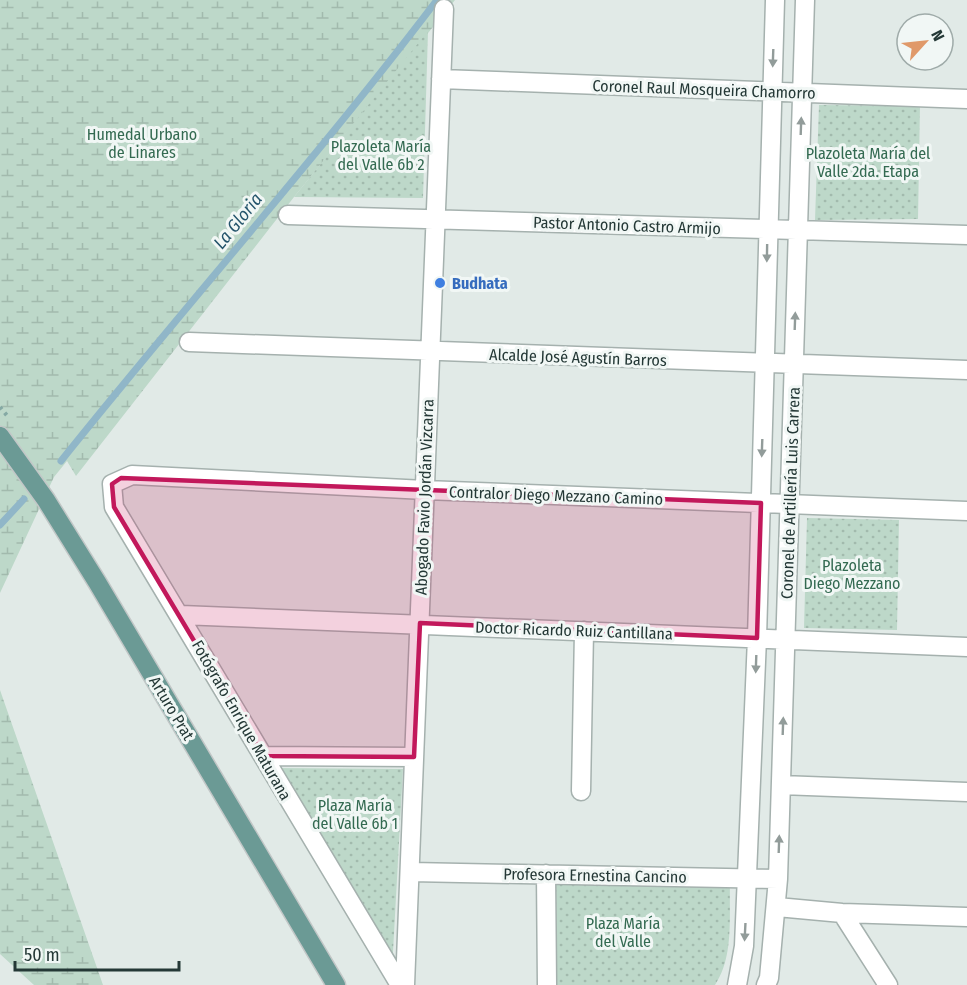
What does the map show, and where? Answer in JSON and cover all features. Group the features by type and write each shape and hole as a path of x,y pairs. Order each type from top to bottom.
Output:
{"main road":[{"name":"Arturo Prat","path":"0,436 46,500 97,582 336,985"}],"street":[{"name":"Coronel de Artillería Luis Carrera","path":"737,985 743,963 748,878 775,0"},
{"name":"Coronel de Artillería Luis Carrera","path":"766,985 770,978 777,907 782,785 805,0"},
{"name":"Abogado Favio Jordán Vizcarra","path":"405,985 444,9"},
{"name":"Coronel Raul Mosqueira Chamorro","path":"441,79 967,99"},
{"name":"Pastor Antonio Castro Armijo","path":"288,215 967,235"},
{"name":"Alcalde José Agustín Barros","path":"189,342 967,370"},
{"name":"Contralor Diego Mezzano Camino","path":"112,484 132,476 967,511"},
{"name":"Fotógrafo Enrique Maturana","path":"112,484 114,507 181,615 400,985"},
{"name":"Doctor Ricardo Ruiz Cantillana","path":"181,615 967,647"},
{"path":"581,791 584,631"},
{"path":"263,756 414,757"},
{"path":"782,785 967,792"},
{"name":"Profesora Ernestina Cancino","path":"411,872 778,879"},
{"path":"546,874 547,985"},
{"path":"777,907 842,913 967,917"},
{"path":"842,913 888,985"}],"highlighted area":[{"path":"121,478 761,503 757,638 420,623 414,757 263,756 114,507 112,484"}],"green space":[{"name":"Humedal Urbano de Linares","path":"0,0 455,0 294,197 76,476 67,461 54,477 0,593"},
{"name":"Plazoleta María del Valle 6b 2","path":"428,31 423,198 294,197"},
{"name":"Plazoleta María del Valle 2da. Etapa","path":"819,105 920,106 918,219 815,220"},
{"name":"Plazoleta Diego Mezzano","path":"807,518 899,520 897,630 804,628"},
{"path":"0,690 103,985 34,985 0,954"},
{"name":"Plaza María del Valle 6b 1","path":"275,768 403,769 392,970"},
{"name":"Plaza María del Valle","path":"556,878 730,884 728,949 721,974 715,985 557,985"}],"waterway":[{"name":"La Gloria","path":"61,461 345,117 437,0"},
{"path":"0,525 24,499"}],"place":[{"name":"Budhata","path":"440,283"}]}
